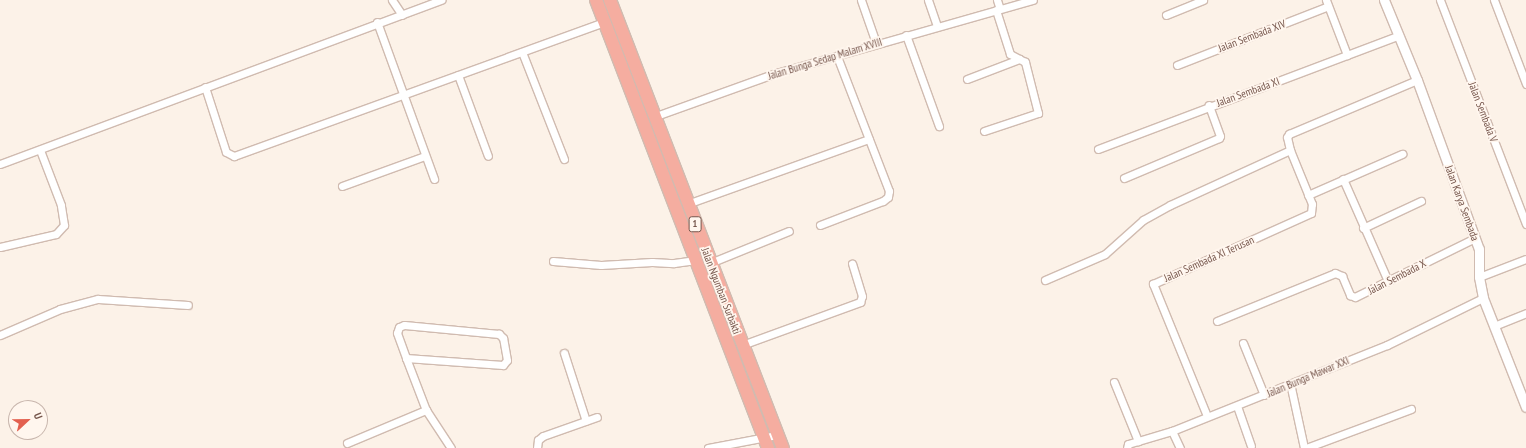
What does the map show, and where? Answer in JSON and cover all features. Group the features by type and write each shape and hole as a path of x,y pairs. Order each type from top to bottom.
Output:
{"highway":[{"name":"Jalan Ngumban Surbakti","path":"596,0 766,443"},
{"name":"Jalan Ngumban Surbakti","path":"610,0 653,117 782,448"}],"street":[{"path":"392,0 402,15"},
{"path":"0,164 377,22 402,15 441,0"},
{"path":"861,0 876,43"},
{"path":"928,0 937,26"},
{"path":"984,131 1038,113 1026,64 1010,54 998,10 997,0"},
{"name":"Jalan Bunga Sedap Malam XVIII","path":"653,117 776,73 837,56 876,43 1033,0"},
{"path":"1166,14 1203,0"},
{"name":"Jalan Karya Sembada","path":"1384,0 1417,80 1475,238 1480,257 1479,277 1483,298 1526,408"},
{"name":"Jalan Sembada V","path":"1440,0 1526,224"},
{"path":"1494,0 1526,84"},
{"path":"1327,3 1347,55"},
{"name":"Jalan Sembada XIV","path":"1177,65 1327,3"},
{"path":"377,22 434,179"},
{"path":"205,87 226,152 234,156 604,22"},
{"path":"906,35 939,126"},
{"name":"Jalan Sembada XI","path":"1098,150 1209,105 1399,35"},
{"path":"522,52 564,159"},
{"path":"820,225 883,202 888,197 888,185 837,56"},
{"path":"967,80 1019,60"},
{"path":"458,75 488,156"},
{"path":"1402,154 1308,195 1290,150 1287,138 1293,131 1417,80"},
{"path":"1124,178 1218,138 1220,136 1209,105"},
{"path":"687,204 869,139"},
{"path":"0,247 56,234 64,225 61,205 40,150"},
{"path":"1045,280 1105,254 1143,220 1170,205 1290,150"},
{"path":"342,186 426,156"},
{"path":"1343,179 1363,228 1388,281"},
{"name":"Jalan Sembada XI Terusan","path":"1207,416 1153,284 1311,213 1313,208 1308,195"},
{"path":"1363,228 1421,201"},
{"path":"710,263 789,231"},
{"name":"Jalan Sembada X","path":"1217,321 1335,273 1342,276 1352,296 1366,293 1475,238"},
{"path":"1479,277 1526,259"},
{"path":"553,261 600,265 652,262 674,263 696,260"},
{"path":"742,344 860,302 862,296 852,264"},
{"name":"Jalan Bunga Mawar XXI","path":"1127,446 1138,441 1172,431 1207,416 1237,406 1290,383 1387,345 1483,298"},
{"path":"0,335 60,309 98,299 188,305"},
{"path":"1494,326 1526,313"},
{"path":"406,358 503,366 507,360 503,338 498,334 404,325 399,326 397,333 406,358 426,410 451,448"},
{"path":"1243,343 1264,395"},
{"path":"564,353 586,421"},
{"path":"1114,382 1138,441"},
{"path":"1290,383 1305,448 1411,409"},
{"path":"1237,406 1251,446"},
{"path":"347,444 426,410"},
{"path":"537,448 538,440 543,436 597,417"},
{"path":"1172,431 1180,448"},
{"path":"708,448 766,443 778,435"}]}
